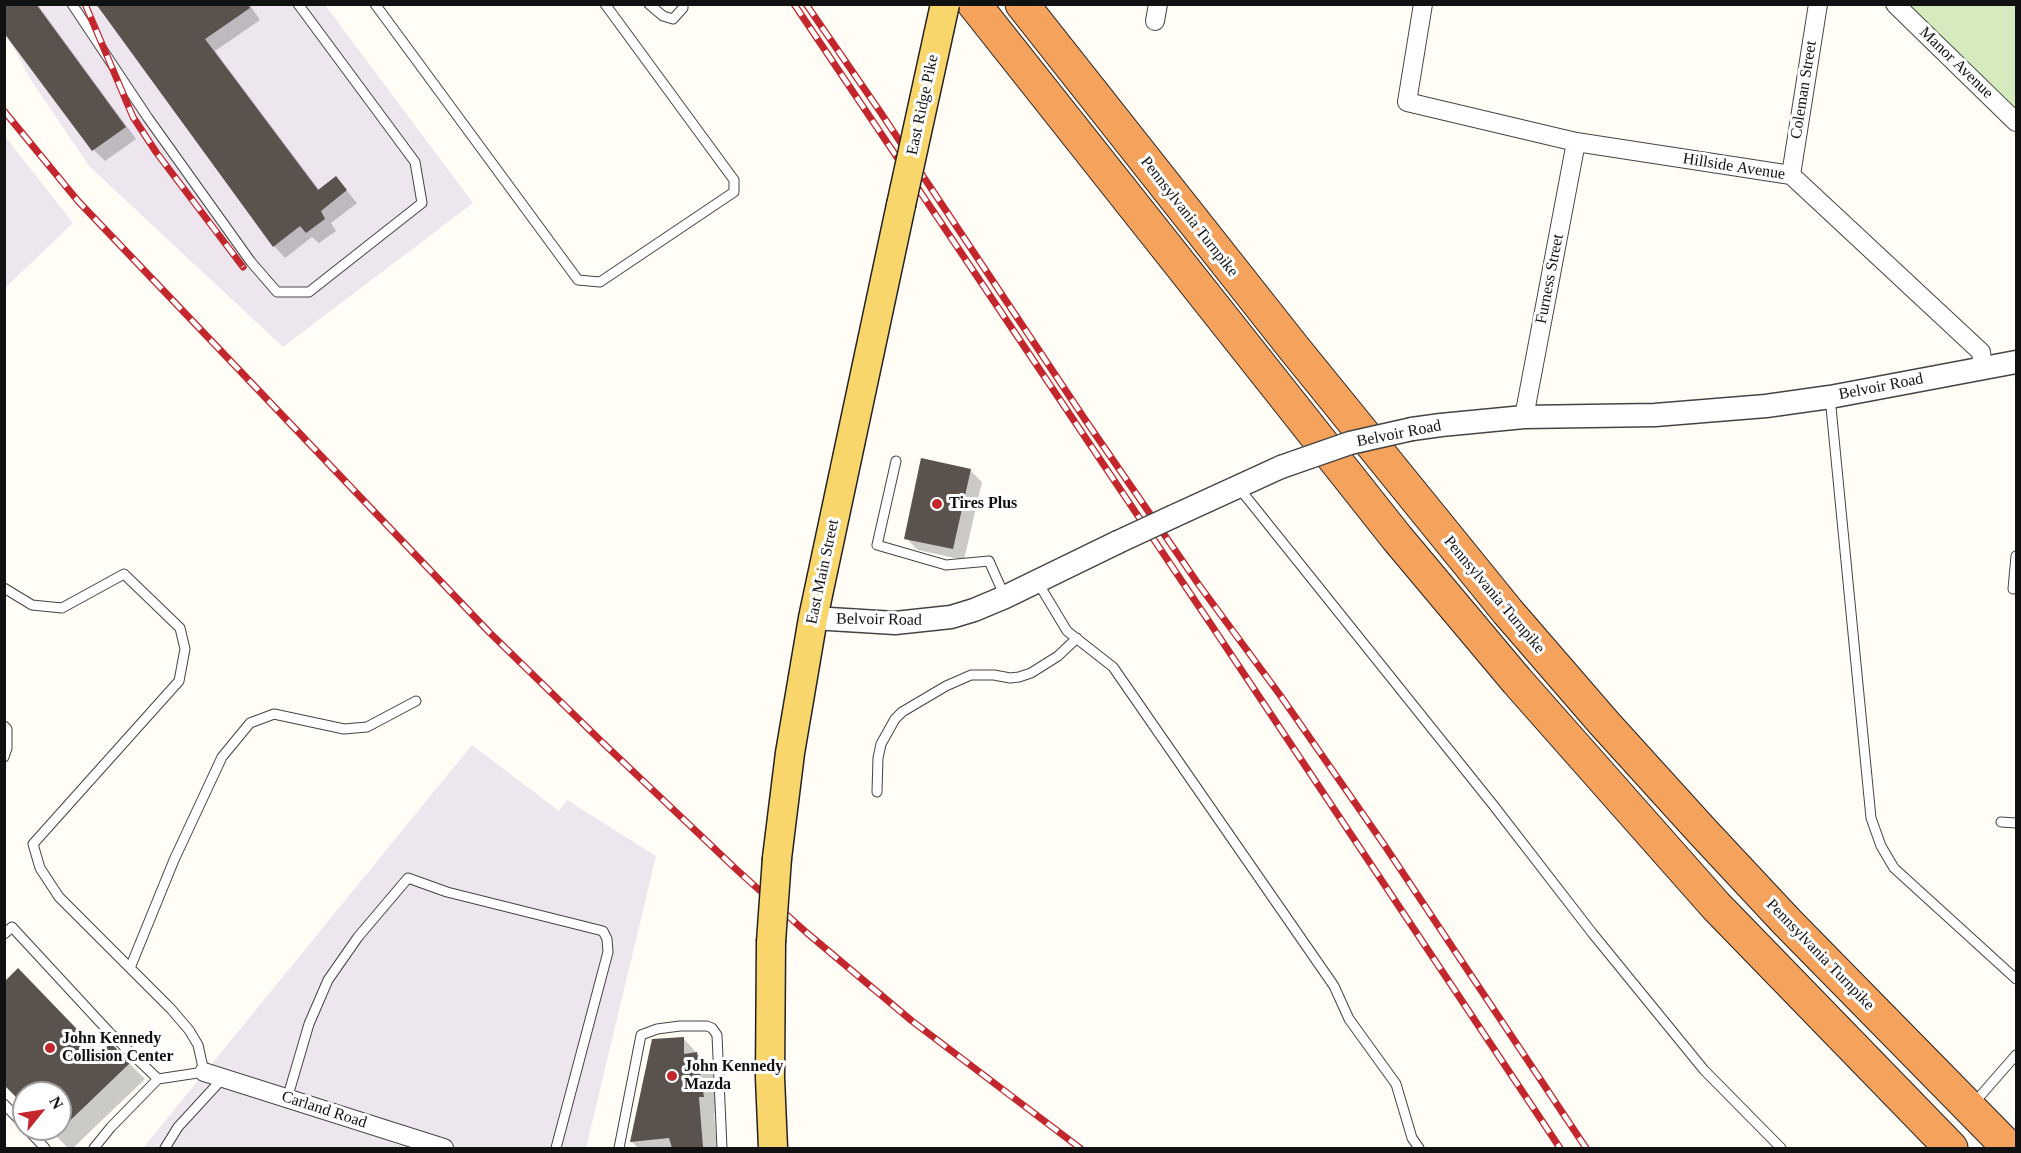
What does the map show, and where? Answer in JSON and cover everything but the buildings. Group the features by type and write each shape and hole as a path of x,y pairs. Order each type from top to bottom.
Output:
{"highway":[{"path":"975,4 1397,538 1516,681 1716,906 1951,1149"},
{"name":"Pennsylvania Turnpike","path":"1022,4 1321,382 1508,612 1604,723 1710,839 2009,1149"}],"main road":[{"name":"East Ridge Pike","path":"901,205 945,4"},
{"name":"East Main Street","path":"773,1149 770,1078 771,942 777,858 790,753 813,618 901,205"}],"street":[{"name":"Hillside Avenue","path":"1424,4 1407,102 1576,142 1791,175 1981,352 1983,368"},
{"name":"Coleman Street","path":"1791,175 1818,4"},
{"name":"Manor Avenue","path":"1895,4 2016,122"},
{"name":"Furness Street","path":"1524,417 1576,142"},
{"name":"Belvoir Road","path":"813,618 896,623 951,617 974,610 1281,467 1350,443 1412,429 1524,417 1714,412 1830,397 2016,362"},
{"name":"Carland Road","path":"204,1072 444,1149"}],"lane":[{"path":"72,4 148,118 251,262 277,291 309,292 422,203 415,162 298,4"},
{"path":"375,4 578,280 600,282 734,192 734,180 604,4"},
{"path":"649,4 663,16 674,19 683,8 683,4"},
{"path":"1830,397 1864,757 1871,818 1877,837 1894,868 2016,979"},
{"path":"896,461 877,545 946,565 989,561 1005,597"},
{"path":"1237,486 1494,806 1593,934 1697,1061 1781,1149"},
{"path":"2013,589 2016,556"},
{"path":"4,588 32,605 62,608 124,574 180,628 185,649 178,681 33,844 40,868 59,897 171,1009 189,1030 198,1045 204,1072 158,1079 111,1127 94,1149"},
{"path":"1037,581 1067,631 1113,668 1334,986 1349,1019 1396,1084 1413,1138 1419,1149"},
{"path":"877,792 878,758 881,744 891,724 902,712 946,686 971,675 988,674 1010,678 1025,675 1058,656 1077,638"},
{"path":"130,968 174,860 222,757 250,723 274,714 344,729 367,727 416,701"},
{"path":"4,726 7,729 7,748 4,757"},
{"path":"2001,822 2016,823"},
{"path":"287,1099 309,1024 328,980 358,938 408,878 447,892 603,931 607,939 608,952 556,1149"},
{"path":"4,934 12,927 110,1033 158,1079"},
{"path":"619,1149 641,1035 657,1029 680,1026 707,1026 712,1028 717,1035 722,1149"},
{"path":"1969,1109 2016,1055"},
{"path":"165,1149 178,1127 223,1078"}],"shaded area":[{"path":"4,5 325,5 473,203 283,347 90,167 31,80 5,32"},
{"path":"5,136 73,223 5,288"},
{"path":"472,745 559,811 567,800 656,856 586,1148 143,1148"}],"green space":[{"path":"1895,5 2016,5 2016,122"}],"railway":[{"path":"85,4 133,117 156,152 243,267"},
{"path":"794,4 1560,1148"},
{"path":"806,4 1084,418 1199,585 1280,695 1385,846 1586,1148"},
{"path":"4,111 78,201 489,632 602,742 807,933 912,1021 1080,1148"}],"place":[{"name":"Tires Plus","path":"937,504"},
{"name":"John Kennedy Collision Center","path":"50,1048"},
{"name":"John Kennedy Mazda","path":"672,1076"}]}
